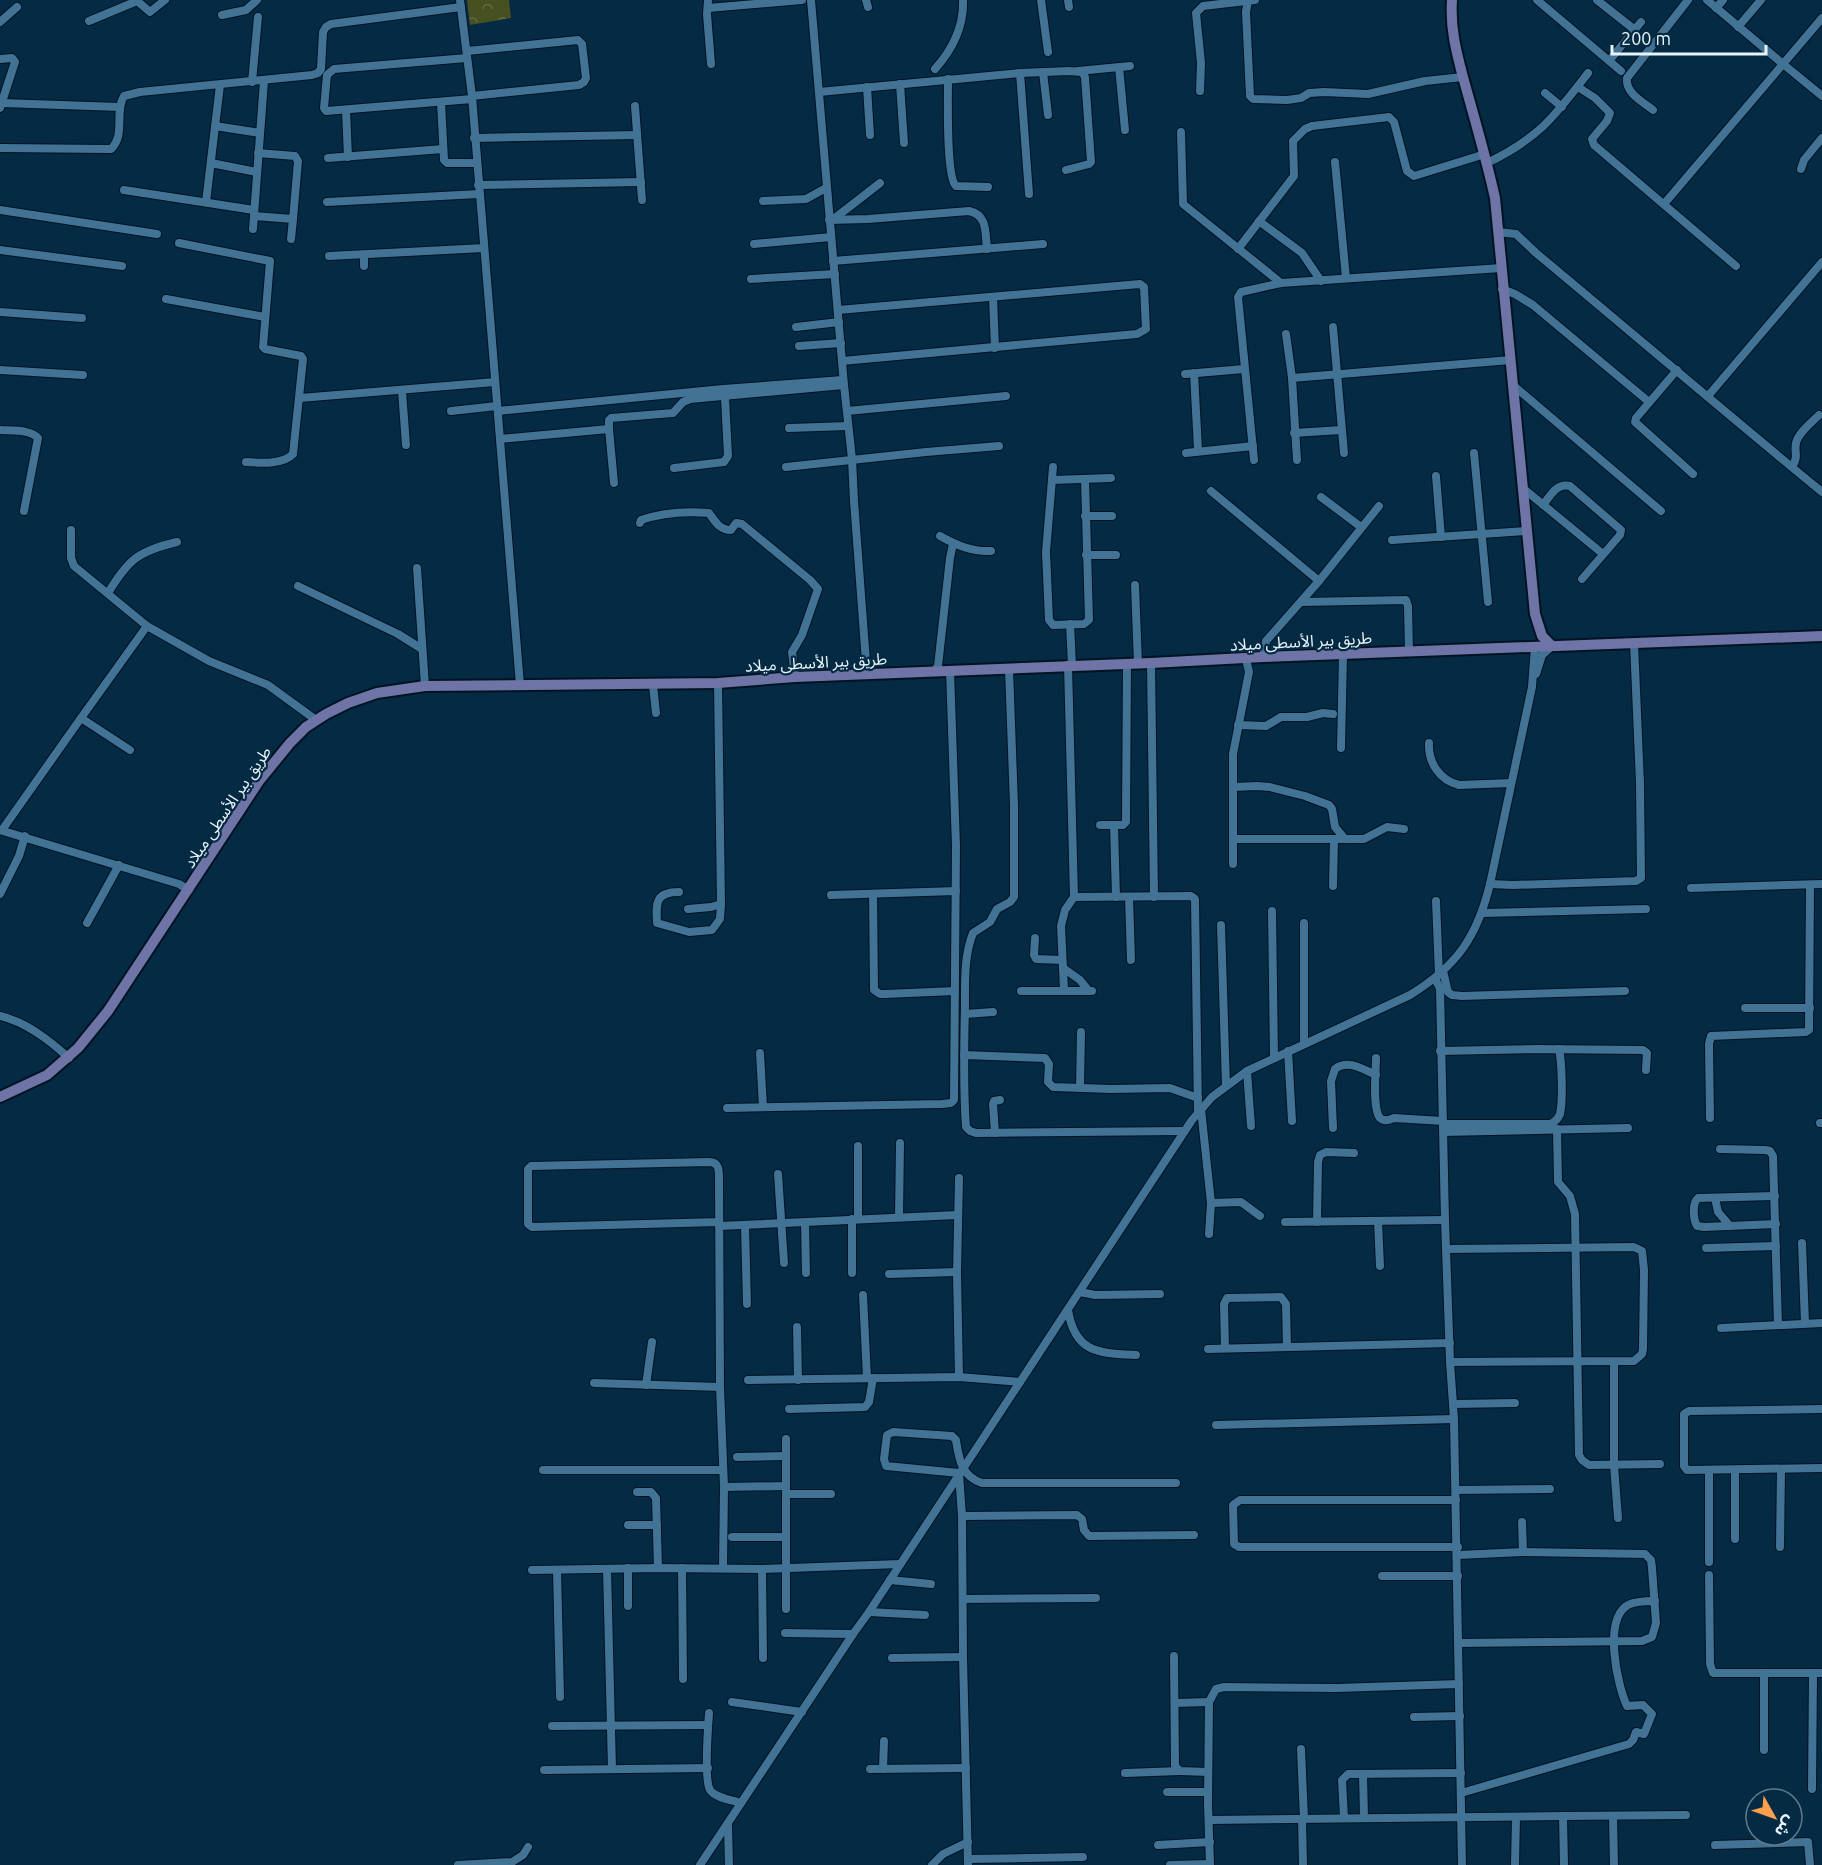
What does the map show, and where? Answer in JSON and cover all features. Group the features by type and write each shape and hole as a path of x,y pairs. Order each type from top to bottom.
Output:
{"main road":[{"path":"1452,0 1453,36 1495,198 1535,614 1542,636 1552,646"},
{"path":"1535,614 1533,617 1535,647"},
{"name":"طريق بير الأسطى ميلاد","path":"0,1097 46,1075 69,1058 108,1011 238,813 290,743 316,720 348,703 377,693 425,686 718,683 950,670 1822,636"}],"street":[{"path":"89,21 136,0 150,12 165,0"},
{"path":"222,15 246,10 257,0"},
{"path":"711,64 708,4 802,0"},
{"path":"811,0 843,383 852,459 867,675"},
{"path":"936,69 956,37 962,18 963,0"},
{"path":"1041,0 1048,52"},
{"path":"1200,91 1201,63 1197,11 1203,6 1255,0"},
{"path":"1537,0 1621,71"},
{"path":"1597,0 1635,30"},
{"path":"1653,110 1629,90 1626,84 1627,78 1688,0"},
{"path":"1707,0 1821,94"},
{"path":"1716,8 1723,0"},
{"path":"1738,27 1761,0"},
{"path":"1248,1 1246,12 1250,96 1253,99 1301,98 1309,93 1324,92 1368,94 1425,81 1463,77"},
{"path":"0,148 111,149 118,140 120,107 124,96 318,73 321,69 323,32 331,24 461,3 472,98 520,684"},
{"path":"0,22 16,7"},
{"path":"252,82 258,17"},
{"path":"1664,204 1822,18"},
{"path":"1609,61 1641,22"},
{"path":"578,40 582,44 586,78 579,85 441,102 346,110 326,111 325,109 327,75 331,70 467,54 578,40"},
{"path":"0,59 12,58 15,62 1,106 120,107"},
{"path":"819,92 948,79 1130,66"},
{"path":"1119,67 1125,130"},
{"path":"1066,170 1089,164 1092,156 1085,76 1082,72 1077,71"},
{"path":"1043,72 1048,115"},
{"path":"1020,73 1029,194"},
{"path":"1238,249 1294,176 1293,141 1305,129 1312,126 1389,117 1394,122 1407,171 1414,176 1486,158 1523,144 1543,128 1588,73"},
{"path":"948,79 952,181 956,186 988,187"},
{"path":"253,229 264,81"},
{"path":"900,84 904,143"},
{"path":"206,202 220,85"},
{"path":"867,87 870,135"},
{"path":"1578,87 1595,98 1610,113 1607,121 1592,139 1592,144 1736,266"},
{"path":"1545,93 1562,107"},
{"path":"441,102 444,160 446,162 476,163"},
{"path":"635,106 642,200"},
{"path":"346,110 348,157"},
{"path":"215,126 260,133"},
{"path":"1180,132 1183,204 1281,283"},
{"path":"474,138 637,135"},
{"path":"1801,169 1804,160 1822,138"},
{"path":"328,158 443,150"},
{"path":"258,153 297,158 291,239"},
{"path":"1335,162 1346,278"},
{"path":"211,163 257,172"},
{"path":"327,202 479,190 640,182"},
{"path":"831,219 880,183"},
{"path":"763,201 806,199 826,188"},
{"path":"124,190 206,202 293,219"},
{"path":"0,210 157,234"},
{"path":"831,219 975,212 984,220 987,249"},
{"path":"1259,221 1302,253 1321,281"},
{"path":"1498,232 1516,234 1708,396 1739,425 1822,492"},
{"path":"754,244 831,237"},
{"path":"179,243 270,261 264,349 299,356 303,359 294,450 290,458 261,463 246,462"},
{"path":"833,261 1043,244"},
{"path":"329,256 484,248"},
{"path":"0,250 122,266"},
{"path":"364,255 364,266"},
{"path":"1708,396 1820,267"},
{"path":"1254,460 1239,294 1244,290 1281,283 1501,268"},
{"path":"751,279 835,274"},
{"path":"838,310 1140,284 1144,287 1146,329 1137,334 842,361"},
{"path":"1502,289 1533,304 1649,402"},
{"path":"993,297 995,348"},
{"path":"166,299 265,317"},
{"path":"0,312 82,318"},
{"path":"796,327 839,322"},
{"path":"1333,327 1344,453"},
{"path":"1286,334 1292,378 1297,460"},
{"path":"800,346 841,344"},
{"path":"1292,378 1511,360"},
{"path":"1198,450 1190,374 1244,369"},
{"path":"0,370 83,375"},
{"path":"1677,370 1635,422 1693,474"},
{"path":"300,398 495,382"},
{"path":"614,483 609,429 611,418 673,412 690,399 843,383"},
{"path":"451,411 673,396 723,389 843,383"},
{"path":"1514,386 1661,511"},
{"path":"402,391 406,445"},
{"path":"847,411 1006,396"},
{"path":"674,468 727,460 725,397"},
{"path":"1792,467 1797,458 1798,438 1819,415"},
{"path":"789,428 848,426"},
{"path":"500,439 609,429"},
{"path":"0,430 28,432 38,438 24,511"},
{"path":"1294,433 1341,430"},
{"path":"786,467 999,446"},
{"path":"1186,453 1253,446"},
{"path":"1474,453 1488,602"},
{"path":"1053,467 1047,552 1048,620 1053,625 1087,623 1089,620 1084,479"},
{"path":"1436,476 1441,537"},
{"path":"1052,480 1111,478"},
{"path":"1543,505 1558,486 1562,484 1570,486 1621,530 1620,535 1582,579"},
{"path":"1524,489 1603,554"},
{"path":"1211,491 1319,581"},
{"path":"1322,497 1361,527"},
{"path":"1263,657 1266,641 1302,602 1379,506"},
{"path":"640,523 641,520 649,517 692,511 709,513 719,527 726,530 731,530 736,523 742,524 810,580 819,589 802,635 792,652 795,677"},
{"path":"1085,516 1112,516"},
{"path":"71,530 72,562 147,626 209,661 268,685 316,720"},
{"path":"1392,540 1527,531"},
{"path":"940,536 953,544 969,549 991,551"},
{"path":"108,593 128,563 154,548 177,542"},
{"path":"934,672 938,666 953,544"},
{"path":"1086,555 1116,555"},
{"path":"417,568 425,686"},
{"path":"298,585 398,634 422,649"},
{"path":"1100,825 1125,824 1127,818 1136,585"},
{"path":"1302,602 1406,600 1409,652"},
{"path":"1064,990 1062,918 1074,897 1070,624"},
{"path":"147,626 1,830 179,884 189,890"},
{"path":"1490,884 1636,881 1641,878 1634,643"},
{"path":"700,1865 853,1634 870,1612 1184,1131 1200,1111 1226,1086 1247,1071 1390,1006 1439,975 1464,948 1483,913 1532,687 1542,656 1552,646"},
{"path":"1532,687 1535,647"},
{"path":"1341,748 1343,654"},
{"path":"1233,864 1233,754 1249,672 1246,659"},
{"path":"1151,663 1154,897"},
{"path":"1009,669 1014,805 1014,897 997,909 990,922 975,930 972,936 966,971 964,1014 966,1127 973,1133 1184,1131"},
{"path":"727,1108 951,1103 955,1095 956,891 950,670"},
{"path":"679,892 667,893 660,897 656,905 657,923 681,932 710,931 719,921 721,904 718,683"},
{"path":"653,685 656,713"},
{"path":"1238,725 1266,726 1281,717 1307,717 1323,712 1333,714"},
{"path":"81,718 130,750"},
{"path":"1429,743 1429,753 1434,766 1451,783 1459,786 1511,783"},
{"path":"1233,787 1270,787 1329,805 1335,827 1345,839"},
{"path":"1114,825 1116,897"},
{"path":"1233,838 1369,838 1387,827 1404,829"},
{"path":"0,894 19,856 25,836"},
{"path":"1333,886 1334,839"},
{"path":"87,923 118,865"},
{"path":"1691,888 1822,884"},
{"path":"1710,1118 1709,1044 1711,1036 1806,1032 1809,1027 1810,885"},
{"path":"831,895 956,891"},
{"path":"873,894 874,990 885,994 955,991"},
{"path":"1074,897 1191,896 1195,899 1198,1098 1211,1203 1209,1234"},
{"path":"1129,897 1131,960"},
{"path":"1436,901 1458,1551 1462,1865"},
{"path":"688,909 721,904"},
{"path":"1483,913 1646,909"},
{"path":"1272,911 1274,1058"},
{"path":"1304,923 1304,1044"},
{"path":"1221,925 1226,1086"},
{"path":"1021,991 1090,990 1063,964 1036,959 1034,955 1035,938"},
{"path":"1439,975 1448,992 1462,996 1625,991"},
{"path":"1745,1008 1810,1008"},
{"path":"964,1014 993,1012"},
{"path":"0,1016 49,1040 69,1058"},
{"path":"1080,1088 1081,1032"},
{"path":"1443,1125 1554,1122 1560,1112 1559,1049"},
{"path":"1440,1051 1643,1050 1647,1053 1646,1070"},
{"path":"1288,1051 1292,1120"},
{"path":"760,1053 763,1107"},
{"path":"964,1055 1045,1058 1049,1064 1050,1085 1080,1088 1170,1088 1198,1098"},
{"path":"1376,1058 1375,1104 1380,1119 1394,1118 1443,1125 1557,1129 1628,1128"},
{"path":"1333,1128 1331,1082 1335,1069 1349,1064 1376,1075"},
{"path":"1247,1071 1251,1126"},
{"path":"995,1132 993,1104 994,1101 1000,1100"},
{"path":"1557,1129 1558,1182 1572,1201 1576,1247 1579,1455 1589,1465 1660,1464"},
{"path":"899,1217 900,1143"},
{"path":"852,1273 858,1146"},
{"path":"1720,1149 1757,1150 1772,1153 1778,1325"},
{"path":"1317,1221 1318,1157 1322,1153 1354,1153"},
{"path":"723,1567 724,1487 720,1388 719,1224 718,1169 712,1162 531,1166 528,1169 528,1224 532,1227 719,1224 745,1226 957,1215"},
{"path":"778,1174 784,1263"},
{"path":"959,1178 957,1215 959,1377"},
{"path":"1775,1196 1695,1199 1694,1222 1696,1226 1704,1227 1776,1224"},
{"path":"1715,1198 1718,1212 1730,1226"},
{"path":"1211,1203 1241,1202 1260,1216"},
{"path":"1286,1222 1445,1220"},
{"path":"1378,1221 1380,1266"},
{"path":"805,1222 806,1273"},
{"path":"745,1226 747,1304"},
{"path":"1803,1243 1805,1323"},
{"path":"1706,1248 1776,1246"},
{"path":"1447,1249 1634,1247 1642,1251 1644,1270 1642,1354 1634,1361 1450,1362"},
{"path":"889,1274 957,1272"},
{"path":"1080,1292 1095,1295 1160,1294"},
{"path":"789,1409 865,1407 869,1402 870,1378 863,1295"},
{"path":"1225,1348 1224,1304 1227,1298 1281,1297 1286,1304 1287,1347"},
{"path":"1068,1310 1076,1336 1089,1348 1106,1353 1136,1355"},
{"path":"1721,1328 1822,1323"},
{"path":"797,1328 798,1380"},
{"path":"646,1385 652,1342"},
{"path":"1208,1349 1450,1342"},
{"path":"1614,1362 1614,1465 1618,1518"},
{"path":"748,1380 959,1377 1020,1382"},
{"path":"594,1383 720,1388"},
{"path":"1453,1404 1515,1403"},
{"path":"1822,1409 1685,1412 1684,1469 1690,1471 1822,1468"},
{"path":"1216,1425 1454,1419"},
{"path":"1083,1857 968,1862 961,1471 956,1440 952,1436 892,1432 887,1435 884,1459 886,1466 961,1471 982,1483 1176,1483"},
{"path":"786,1438 786,1609"},
{"path":"737,1457 786,1456"},
{"path":"1780,1547 1781,1468"},
{"path":"543,1470 723,1470"},
{"path":"1708,1470 1709,1562"},
{"path":"1735,1470 1735,1539"},
{"path":"724,1487 831,1494"},
{"path":"1456,1490 1550,1489"},
{"path":"637,1492 651,1492 655,1495 658,1568"},
{"path":"1456,1500 1240,1500 1233,1505 1234,1544 1239,1547 1645,1554 1651,1560 1656,1623 1652,1637 1642,1641 1459,1643"},
{"path":"962,1516 1077,1515 1082,1519 1084,1530 1089,1536 1194,1535"},
{"path":"1522,1522 1523,1552"},
{"path":"628,1525 657,1525"},
{"path":"732,1537 786,1537"},
{"path":"532,1570 723,1567 762,1569 900,1564"},
{"path":"627,1568 628,1606"},
{"path":"682,1568 683,1679"},
{"path":"607,1569 612,1769"},
{"path":"762,1569 763,1658"},
{"path":"558,1570 560,1697"},
{"path":"1710,1575 1711,1670 1715,1674 1822,1673"},
{"path":"1382,1576 1458,1576"},
{"path":"890,1580 931,1584"},
{"path":"964,1599 1096,1598"},
{"path":"1461,1793 1629,1744 1636,1732 1644,1734 1652,1714 1643,1706 1627,1706 1619,1680 1614,1626 1622,1610 1629,1604 1655,1600"},
{"path":"870,1612 925,1615"},
{"path":"785,1634 853,1634"},
{"path":"1174,1656 1175,1766 1180,1772"},
{"path":"892,1658 963,1657"},
{"path":"1812,1789 1813,1673"},
{"path":"1764,1674 1764,1749"},
{"path":"1170,1865 1210,1864 1209,1702 1216,1689 1224,1687 1337,1688 1460,1684"},
{"path":"732,1702 802,1712"},
{"path":"1175,1703 1209,1702"},
{"path":"709,1713 708,1768 711,1791 741,1803"},
{"path":"1414,1717 1460,1716"},
{"path":"552,1726 708,1725"},
{"path":"883,1769 884,1741"},
{"path":"1301,1749 1303,1865"},
{"path":"544,1770 708,1768"},
{"path":"870,1769 966,1768"},
{"path":"1125,1773 1208,1772"},
{"path":"1344,1818 1342,1780 1348,1774 1461,1773"},
{"path":"1363,1774 1364,1818"},
{"path":"1167,1792 1208,1792"},
{"path":"1209,1820 1686,1815"},
{"path":"1563,1816 1564,1865"},
{"path":"1613,1816 1614,1865"},
{"path":"1515,1865 1516,1818"},
{"path":"728,1823 729,1865"},
{"path":"932,1865 944,1854 968,1842"},
{"path":"1158,1845 1210,1842"},
{"path":"1715,1845 1808,1842 1810,1865"},
{"path":"458,1865 512,1862 523,1855 528,1847"}],"green space":[{"path":"467,0 509,0 511,18 470,25"}]}
